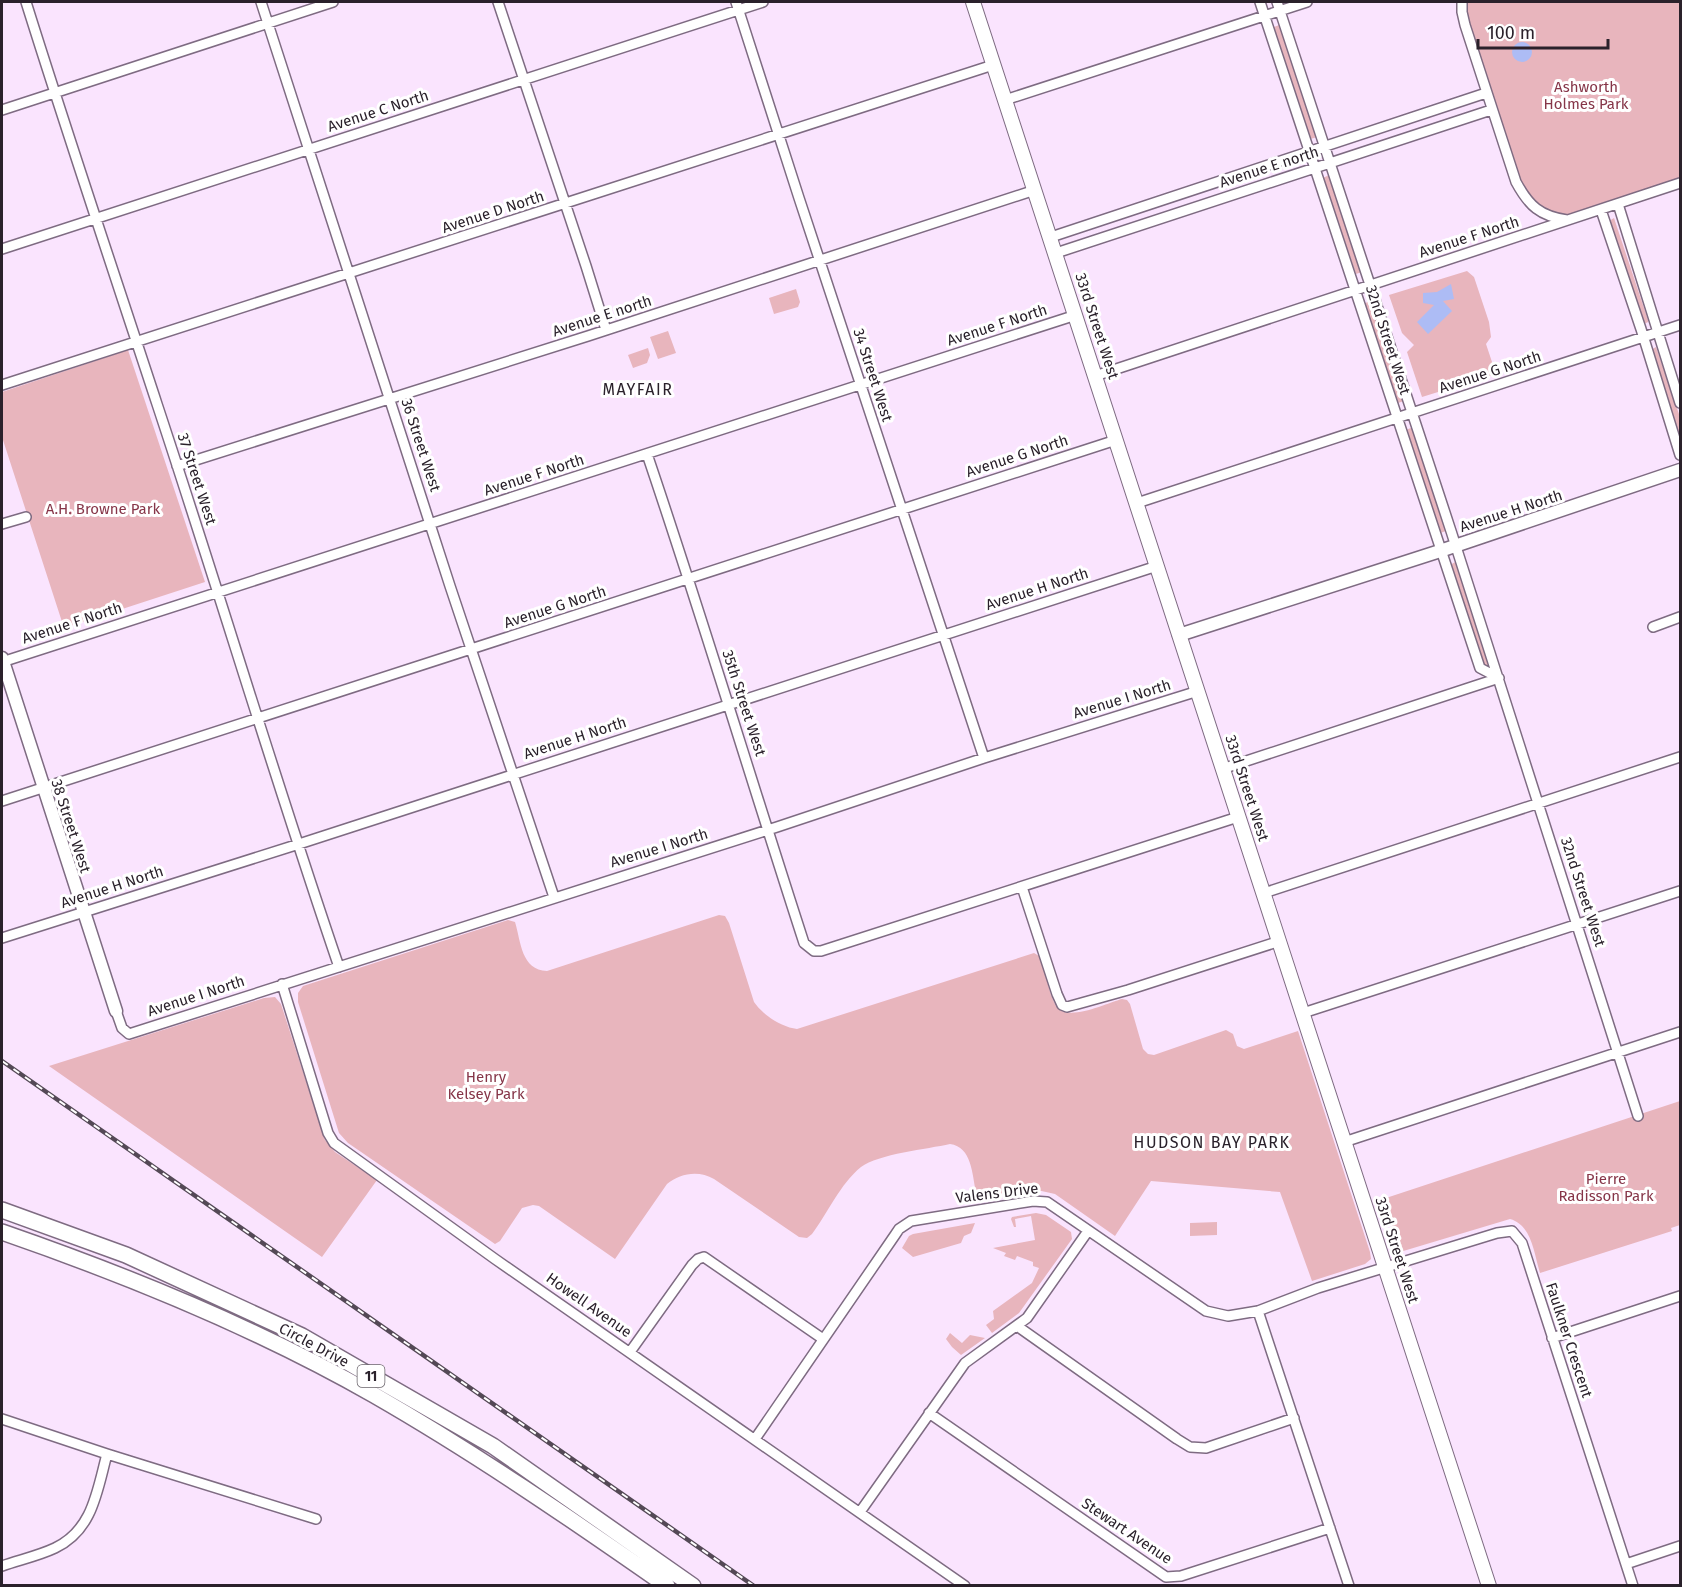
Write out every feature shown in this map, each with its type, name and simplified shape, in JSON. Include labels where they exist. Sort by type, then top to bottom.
[{"type":"highway","name":"Circle Drive","points":[[2,1210],[126,1255],[302,1336],[492,1446],[693,1586]]},
{"type":"highway","name":"Circle Drive","points":[[2,1232],[69,1255],[227,1321],[372,1394],[518,1483],[667,1586]]},
{"type":"main road","name":"33rd Street West","points":[[973,2],[1489,1586]]},
{"type":"street","name":"37 Street West","points":[[26,2],[94,218],[339,967]]},
{"type":"street","name":"36 Street West","points":[[261,2],[554,897]]},
{"type":"street","points":[[2,110],[333,2]]},
{"type":"street","points":[[498,2],[606,330]]},
{"type":"street","name":"Avenue C North","points":[[2,249],[524,79],[737,5],[763,2]]},
{"type":"street","name":"32nd Street West","points":[[1260,2],[1480,668],[1498,678]]},
{"type":"street","points":[[1005,100],[1265,16],[1278,6],[1307,2]]},
{"type":"street","points":[[1462,2],[1464,25],[1516,182],[1524,197],[1549,217],[1569,220]]},
{"type":"street","name":"34 Street West","points":[[737,5],[984,758]]},
{"type":"street","name":"32nd Street West","points":[[1278,6],[1456,545],[1638,1116]]},
{"type":"street","name":"Avenue D North","points":[[2,385],[993,65]]},
{"type":"street","name":"Avenue E north","points":[[1051,237],[1486,93]]},
{"type":"street","name":"Avenue E north","points":[[1056,253],[1491,110]]},
{"type":"street","name":"Avenue F North","points":[[1095,375],[1680,183]]},
{"type":"street","name":"Avenue E north","points":[[177,466],[606,330],[1035,190]]},
{"type":"street","points":[[1618,204],[1680,403]]},
{"type":"street","points":[[1601,210],[1644,337],[1680,455]]},
{"type":"street","name":"Avenue F North","points":[[2,660],[218,593],[1076,315]]},
{"type":"street","name":"Avenue G North","points":[[1137,503],[1680,325]]},
{"type":"street","name":"Avenue G North","points":[[2,801],[1116,440]]},
{"type":"street","name":"35th Street West","points":[[646,454],[804,944],[814,951],[821,951],[1022,887]]},
{"type":"street","name":"Avenue H North","points":[[1179,635],[1440,551],[1680,470]]},
{"type":"street","points":[[2,525],[26,517]]},
{"type":"street","name":"Avenue H North","points":[[2,938],[1157,566]]},
{"type":"street","points":[[1653,627],[1680,617]]},
{"type":"street","name":"38 Street West","points":[[2,660],[116,1011],[122,1028],[129,1034]]},
{"type":"street","points":[[1222,769],[1498,678]]},
{"type":"street","name":"Avenue I North","points":[[129,1034],[1198,691]]},
{"type":"street","points":[[1264,893],[1680,757]]},
{"type":"street","points":[[1238,817],[1022,887],[1057,994],[1062,1005],[1067,1007],[1128,990],[1280,941]]},
{"type":"street","points":[[1303,1013],[1680,891]]},
{"type":"street","name":"Howell Avenue","points":[[282,984],[328,1133],[334,1143],[449,1226],[965,1586]]},
{"type":"street","points":[[1344,1142],[1680,1032]]},
{"type":"street","name":"Valens Drive","points":[[755,1439],[898,1229],[911,1221],[1040,1201],[1047,1202],[1206,1311],[1228,1316],[1258,1311],[1318,1288],[1386,1267]]},
{"type":"street","points":[[860,1512],[965,1363],[1027,1318],[1088,1230]]},
{"type":"street","name":"Faulkner Crescent","points":[[1386,1267],[1512,1231],[1522,1243],[1633,1586]]},
{"type":"street","points":[[630,1352],[692,1265],[704,1257],[823,1339]]},
{"type":"street","points":[[1552,1338],[1680,1296]]},
{"type":"street","points":[[1258,1311],[1349,1586]]},
{"type":"street","points":[[1017,1326],[1190,1447],[1206,1448],[1294,1418]]},
{"type":"street","name":"Stewart Avenue","points":[[929,1413],[1167,1577],[1181,1576],[1330,1528]]},
{"type":"street","points":[[2,1419],[316,1519]]},
{"type":"street","points":[[2,1566],[53,1549],[70,1540],[82,1528],[90,1512],[107,1454]]},
{"type":"street","points":[[1626,1564],[1680,1546]]},
{"type":"green space","name":"Ashworth Holmes Park","points":[[1462,2],[1680,2],[1680,183],[1569,220],[1549,217],[1516,182]]},
{"type":"green space","points":[[1282,24],[1318,137],[1310,139],[1274,27]]},
{"type":"green space","points":[[1331,174],[1362,272],[1356,274],[1323,178]]},
{"type":"green space","points":[[1614,218],[1648,320],[1644,324],[1609,221]]},
{"type":"green space","points":[[1467,271],[1474,277],[1489,322],[1491,337],[1486,344],[1496,374],[1422,397],[1407,352],[1414,345],[1402,333],[1389,295]]},
{"type":"green space","points":[[796,289],[800,302],[798,307],[774,314],[769,298]]},
{"type":"green space","points":[[1371,300],[1404,401],[1398,403],[1364,304]]},
{"type":"green space","points":[[668,331],[676,353],[658,359],[650,337]]},
{"type":"green space","points":[[1656,347],[1680,417],[1680,440],[1651,350]]},
{"type":"green space","points":[[648,348],[650,355],[647,363],[633,368],[628,355]]},
{"type":"green space","name":"A.H. Browne Park","points":[[128,350],[205,582],[64,628],[2,437],[2,392]]},
{"type":"green space","points":[[1413,427],[1446,531],[1440,533],[1406,430]]},
{"type":"green space","points":[[1457,561],[1490,665],[1484,667],[1450,565]]},
{"type":"green space","name":"Henry Kelsey Park","points":[[719,915],[725,916],[729,923],[754,1002],[773,1020],[791,1028],[797,1029],[1034,953],[1041,957],[1051,995],[1061,1011],[1077,1012],[1122,999],[1127,1000],[1143,1049],[1148,1054],[1154,1055],[1226,1030],[1233,1034],[1237,1046],[1244,1049],[1298,1031],[1371,1259],[1365,1264],[1312,1281],[1280,1192],[1151,1181],[1115,1236],[1055,1194],[1037,1190],[980,1196],[976,1192],[967,1156],[963,1150],[950,1144],[891,1155],[861,1167],[847,1182],[818,1226],[807,1238],[799,1237],[708,1176],[690,1174],[678,1177],[667,1184],[615,1259],[539,1206],[533,1205],[522,1208],[500,1241],[495,1244],[348,1143],[339,1133],[298,1002],[298,993],[303,986],[508,920],[515,922],[523,954],[527,960],[532,966],[547,971]]},
{"type":"green space","points":[[275,997],[281,1004],[325,1140],[335,1152],[377,1180],[322,1257],[49,1066],[264,998]]},
{"type":"green space","name":"Pierre Radisson Park","points":[[1680,1101],[1680,1225],[1671,1228],[1672,1231],[1540,1273],[1528,1234],[1517,1222],[1510,1219],[1400,1252],[1383,1199]]},
{"type":"green space","points":[[1036,1213],[1046,1215],[1071,1232],[1072,1239],[1019,1313],[992,1333],[986,1325],[994,1319],[993,1311],[1032,1283],[1039,1268],[1033,1266],[1033,1262],[1017,1256],[1015,1260],[1004,1256],[1006,1253],[993,1248],[1035,1240],[1031,1216],[1015,1219],[1016,1227],[1011,1219]]},
{"type":"green space","points":[[1217,1222],[1217,1235],[1190,1236],[1190,1223]]},
{"type":"green space","points":[[975,1223],[971,1233],[964,1236],[961,1243],[913,1257],[902,1248],[909,1236],[913,1234]]},
{"type":"green space","points":[[950,1333],[962,1343],[970,1335],[985,1338],[961,1355],[946,1339]]},
{"type":"water","points":[[1522,42],[1529,45],[1532,52],[1529,59],[1522,62],[1515,59],[1512,52],[1515,45]]},
{"type":"water","points":[[1451,284],[1454,299],[1443,301],[1452,311],[1428,334],[1417,322],[1434,305],[1423,303],[1423,293],[1437,292]]},
{"type":"railway","points":[[2,1061],[754,1586]]},
{"type":"district","name":"MAYFAIR","points":[[638,389]]},
{"type":"district","name":"HUDSON BAY PARK","points":[[1212,1142]]}]
